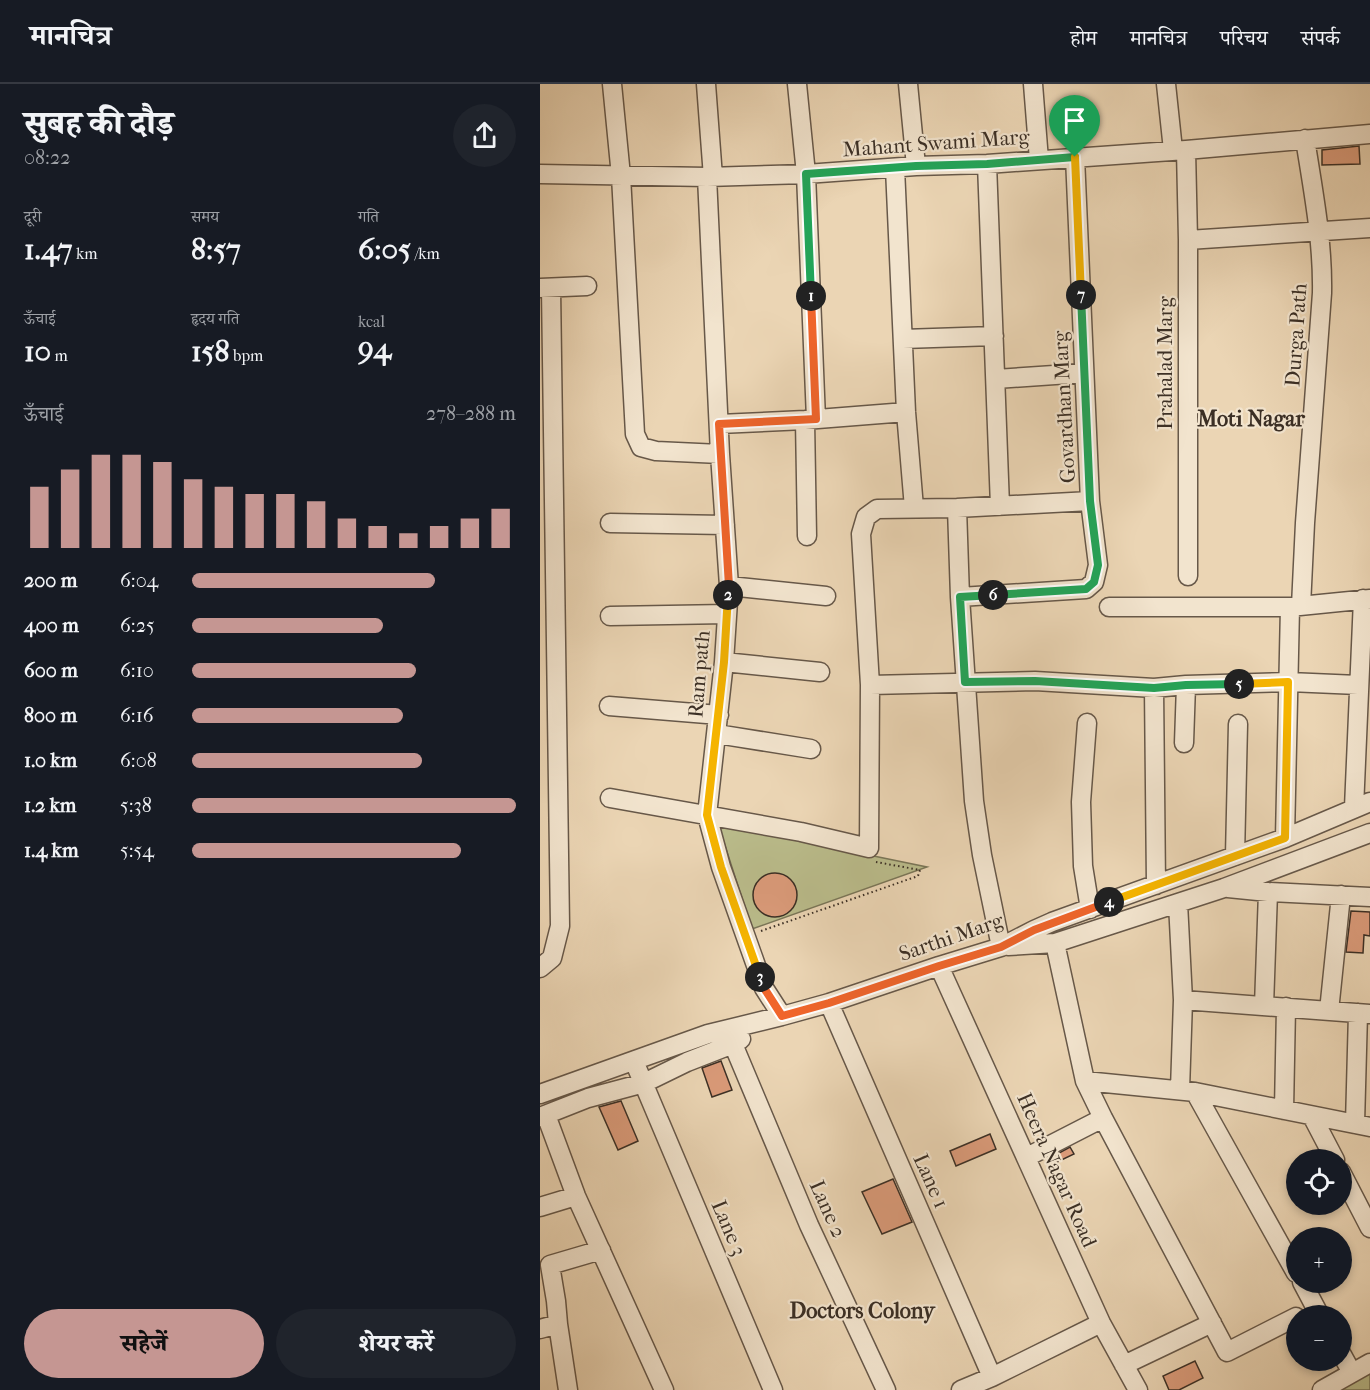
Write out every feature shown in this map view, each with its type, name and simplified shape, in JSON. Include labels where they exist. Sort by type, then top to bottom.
[{"type":"street","points":[[612,84],[621,176],[635,434],[641,447],[656,451],[720,454]]},
{"type":"street","name":"Ram path","points":[[706,84],[720,454],[729,586],[719,715],[707,815],[721,867],[764,988],[782,1016]]},
{"type":"street","points":[[797,84],[806,174],[810,420],[807,536]]},
{"type":"street","points":[[908,84],[916,166]]},
{"type":"street","points":[[1033,84],[1039,160]]},
{"type":"street","name":"Prahalad Marg","points":[[1166,84],[1179,150],[1188,240],[1188,576]]},
{"type":"street","name":"Mahant Swami Marg","points":[[540,174],[710,177],[806,174],[916,166],[987,164],[1370,134]]},
{"type":"street","name":"Durga Path","points":[[1295,861],[1288,837],[1288,682],[1305,523],[1323,263],[1305,139]]},
{"type":"street","name":"Govardhan Marg","points":[[960,597],[1086,589],[1094,582],[1098,565],[1090,501],[1075,157]]},
{"type":"street","points":[[987,164],[1000,506]]},
{"type":"street","points":[[895,168],[906,412],[914,508]]},
{"type":"street","points":[[1188,240],[1370,228]]},
{"type":"street","points":[[546,963],[560,927],[545,288],[587,286]]},
{"type":"street","points":[[903,339],[994,336]]},
{"type":"street","points":[[996,379],[1084,373]]},
{"type":"street","points":[[719,424],[810,420],[906,412]]},
{"type":"street","points":[[610,798],[801,832],[869,848],[870,686],[861,534],[866,517],[877,509],[957,508],[1090,501]]},
{"type":"street","points":[[957,508],[960,597],[974,801],[981,855],[1001,947],[1054,943],[1224,888],[1370,832]]},
{"type":"street","points":[[610,523],[725,525]]},
{"type":"street","points":[[729,586],[826,596]]},
{"type":"street","points":[[1109,607],[1294,611],[1366,599],[1362,805]]},
{"type":"street","points":[[610,616],[727,614]]},
{"type":"street","points":[[724,662],[820,672]]},
{"type":"street","points":[[870,686],[1035,681],[1154,688],[1363,679]]},
{"type":"street","points":[[1184,742],[1186,685]]},
{"type":"street","points":[[1154,688],[1156,885]]},
{"type":"street","points":[[609,706],[719,715]]},
{"type":"street","points":[[1087,723],[1081,802],[1083,866],[1090,909]]},
{"type":"street","points":[[1235,856],[1238,724]]},
{"type":"street","points":[[717,734],[811,749]]},
{"type":"street","name":"Sarthi Marg","points":[[540,1094],[708,1034],[829,1003],[1001,947],[1034,930],[1288,837],[1362,805]]},
{"type":"street","points":[[1224,888],[1370,897]]},
{"type":"street","points":[[1264,1006],[1268,892]]},
{"type":"street","points":[[1329,1011],[1341,896]]},
{"type":"street","points":[[1178,903],[1188,1091],[1286,1256]]},
{"type":"street","points":[[1054,943],[1085,1081],[1227,1352],[1286,1324]]},
{"type":"street","name":"Heera Nagar Road","points":[[939,966],[1101,1323],[1138,1390]]},
{"type":"street","points":[[1085,1081],[1188,1091],[1362,1125],[1364,1013],[1183,1000]]},
{"type":"street","name":"Lane 1","points":[[829,1003],[992,1377]]},
{"type":"street","points":[[1284,1110],[1286,1007]]},
{"type":"street","points":[[664,1390],[576,1196],[543,1116],[588,1098],[644,1083],[732,1044],[782,1016]]},
{"type":"street","name":"Lane 2","points":[[732,1044],[809,1225],[886,1390]]},
{"type":"street","name":"Lane 3","points":[[634,1061],[773,1390]]},
{"type":"street","points":[[1312,1116],[1329,1149]]},
{"type":"street","points":[[1027,1157],[1103,1118]]},
{"type":"street","points":[[1352,1193],[1370,1228]]},
{"type":"street","points":[[540,1207],[576,1196]]},
{"type":"street","points":[[568,1390],[549,1326],[556,1301],[545,1266],[600,1250]]},
{"type":"street","points":[[961,1390],[1101,1323]]},
{"type":"street","points":[[1124,1365],[1212,1323]]},
{"type":"street","points":[[1322,1390],[1370,1363]]},
{"type":"path","points":[[759,932],[918,876],[920,870],[874,861]]},
{"type":"green space","points":[[718,824],[927,867],[752,929]]},
{"type":"green space","points":[[1370,1363],[1370,1390],[1322,1390]]},
{"type":"building","points":[[1359,146],[1360,164],[1322,165],[1322,150]]},
{"type":"building","points":[[775,873],[791,879],[797,895],[791,911],[775,917],[759,911],[753,895],[759,879]]},
{"type":"building","points":[[1351,911],[1370,912],[1370,936],[1364,935],[1363,953],[1346,952]]},
{"type":"building","points":[[721,1061],[732,1090],[712,1097],[702,1068]]},
{"type":"building","points":[[621,1101],[638,1141],[618,1150],[599,1107]]},
{"type":"building","points":[[990,1134],[996,1149],[956,1166],[950,1151]]},
{"type":"building","points":[[1070,1147],[1074,1154],[1051,1165],[1048,1159]]},
{"type":"building","points":[[893,1179],[912,1222],[882,1234],[862,1192]]},
{"type":"building","points":[[1195,1361],[1203,1378],[1179,1390],[1169,1390],[1163,1376]]},
{"type":"district","name":"Moti Nagar","points":[[1251,419]]},
{"type":"district","name":"Doctors Colony","points":[[862,1311]]},
{"type":"route","points":[[1075,157],[1090,501],[1098,565],[1094,582],[1086,589],[960,597],[965,682],[1035,681],[1154,688],[1288,682],[1285,838],[1052,922],[1001,947],[782,1016],[764,988],[721,867],[707,815],[724,662],[729,586],[719,424],[816,419],[806,174],[1075,157]]}]
